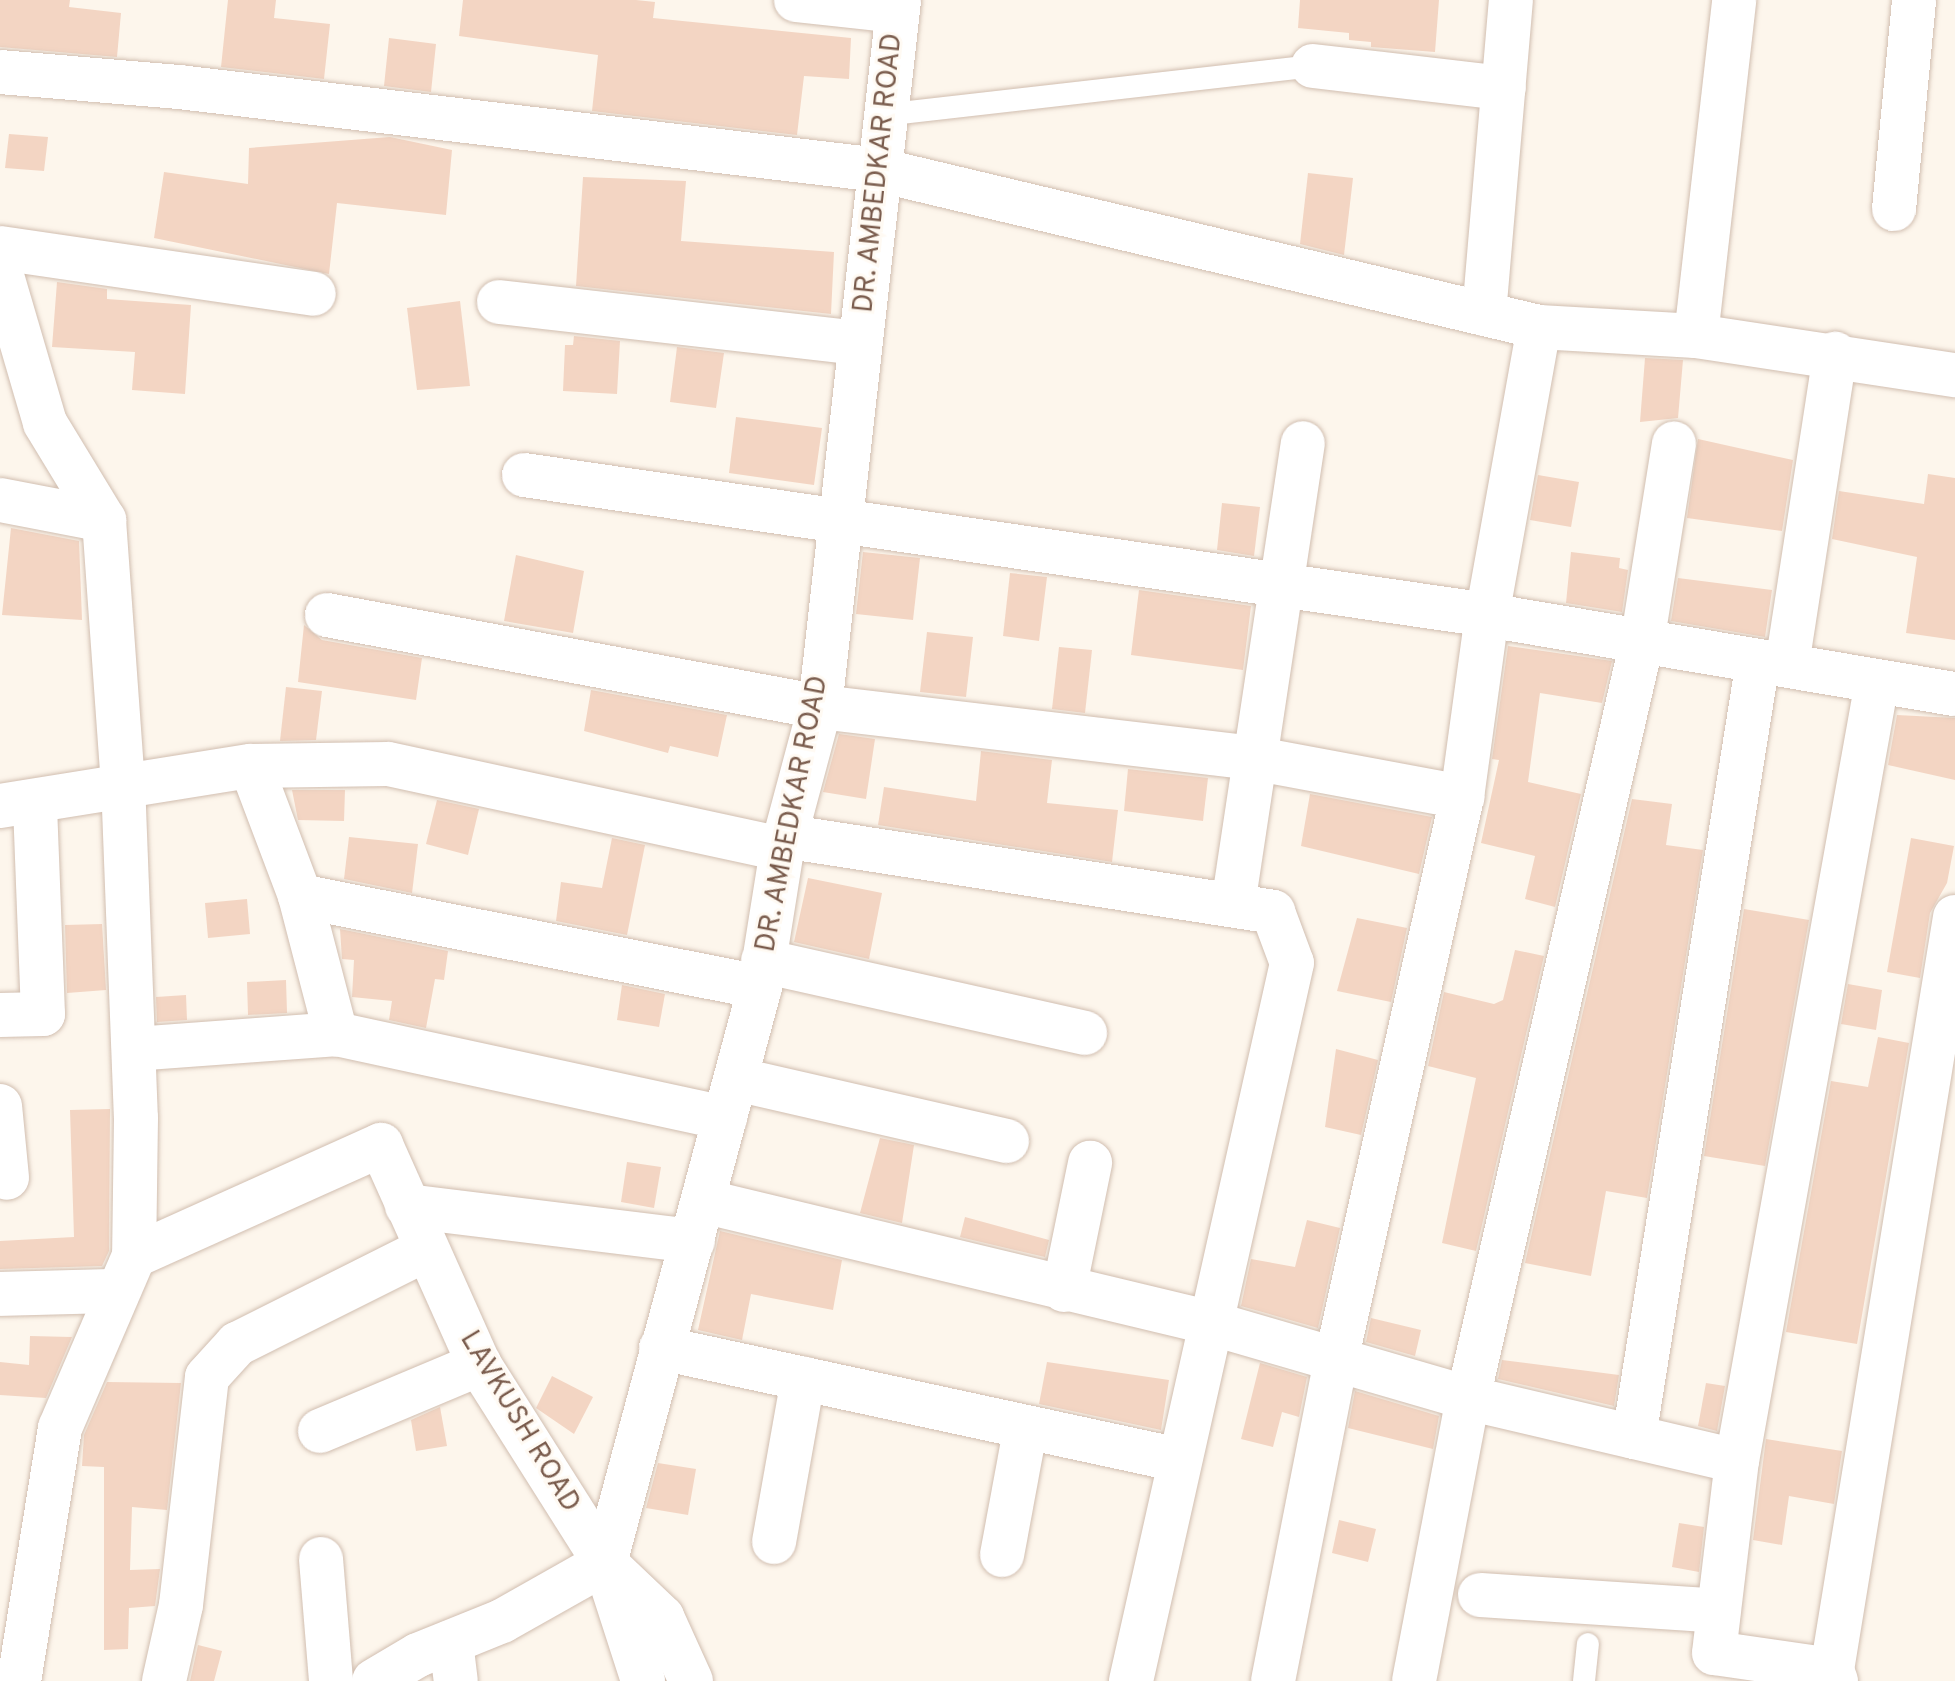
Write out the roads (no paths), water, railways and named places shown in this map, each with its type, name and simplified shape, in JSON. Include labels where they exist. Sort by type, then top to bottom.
[{"type":"street","points":[[796,0],[898,6]]},
{"type":"street","points":[[1484,314],[1511,0]]},
{"type":"street","points":[[1696,336],[1734,0]]},
{"type":"street","points":[[1894,209],[1914,0]]},
{"type":"street","name":"DR. AMBEDKAR ROAD","points":[[605,1563],[762,974],[786,843],[820,707],[837,520],[898,6]]},
{"type":"street","points":[[1313,66],[1504,88]]},
{"type":"street","points":[[0,72],[179,87],[879,170],[1539,327],[1696,336],[1835,354],[1955,375]]},
{"type":"street","points":[[0,248],[314,294]]},
{"type":"street","points":[[0,269],[45,423],[104,520],[123,782],[134,1049],[126,1274],[60,1428],[19,1681]]},
{"type":"street","points":[[499,302],[860,343]]},
{"type":"street","points":[[1273,1681],[1335,1365],[1462,797],[1487,615],[1539,327]]},
{"type":"street","points":[[1634,1437],[1772,663],[1835,354]]},
{"type":"street","points":[[1233,905],[1252,758],[1303,443]]},
{"type":"street","points":[[1414,1681],[1468,1398],[1643,637],[1674,443]]},
{"type":"street","points":[[524,475],[1643,637],[1955,694]]},
{"type":"street","points":[[0,500],[104,520]]},
{"type":"street","points":[[327,615],[820,707],[1252,758],[1462,797]]},
{"type":"street","points":[[1877,682],[1737,1461],[1714,1653],[1834,1675],[1955,917]]},
{"type":"street","points":[[0,1015],[43,1014],[18,804],[123,782],[251,766],[388,764],[786,843],[1273,912],[1292,963],[1207,1322],[1131,1681]]},
{"type":"street","points":[[251,766],[300,896],[336,1034]]},
{"type":"street","points":[[300,896],[762,974],[1085,1033]]},
{"type":"street","points":[[134,1049],[336,1034],[1007,1141]]},
{"type":"street","points":[[0,1106],[7,1178]]},
{"type":"street","name":"LAVKUSH ROAD","points":[[126,1274],[381,1145],[479,1364],[605,1563]]},
{"type":"street","points":[[1064,1290],[1090,1163]]},
{"type":"street","points":[[407,1206],[698,1221],[1064,1290],[1207,1322],[1335,1365],[1737,1461]]},
{"type":"street","points":[[164,1681],[181,1605],[207,1377],[237,1344],[427,1249]]},
{"type":"street","points":[[0,1294],[126,1274]]},
{"type":"street","points":[[661,1348],[1025,1431],[1179,1460]]},
{"type":"street","points":[[320,1431],[479,1364]]},
{"type":"street","points":[[774,1542],[803,1379]]},
{"type":"street","points":[[1002,1555],[1025,1431]]},
{"type":"street","points":[[321,1559],[331,1681]]},
{"type":"street","points":[[374,1681],[453,1661],[605,1563]]},
{"type":"street","points":[[605,1563],[643,1681]]},
{"type":"street","points":[[605,1563],[662,1617],[691,1681]]},
{"type":"street","points":[[1480,1595],[1718,1611]]},
{"type":"lane","points":[[883,115],[1313,66]]},
{"type":"lane","points":[[1584,1681],[1588,1644]]}]
